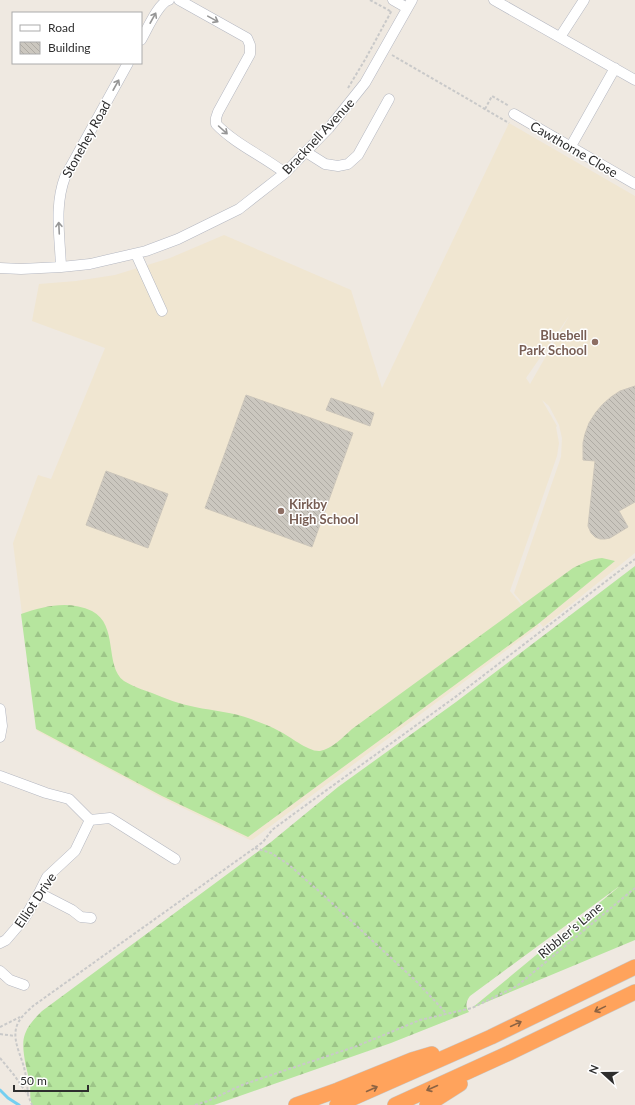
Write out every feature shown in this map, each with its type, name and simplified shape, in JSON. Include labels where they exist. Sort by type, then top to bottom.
[{"type":"highway","points":[[337,1105],[491,1036],[635,967]]},
{"type":"highway","points":[[395,1105],[509,1053],[635,992]]},
{"type":"highway","points":[[296,1105],[338,1090],[412,1060],[491,1036]]},
{"type":"highway","points":[[427,1105],[509,1053]]},
{"type":"street","points":[[142,38],[160,6],[169,0]]},
{"type":"street","points":[[179,0],[247,38],[250,45],[250,54],[218,112],[216,124],[225,133],[274,164],[285,173]]},
{"type":"street","points":[[494,0],[560,37],[583,52],[635,80]]},
{"type":"street","points":[[560,37],[584,0]]},
{"type":"street","points":[[395,1],[409,4]]},
{"type":"street","name":"Bracknell Avenue","points":[[0,268],[21,269],[61,267],[90,264],[136,254],[178,239],[238,209],[285,173],[329,128],[366,83],[409,4]]},
{"type":"street","name":"Stonehey Road","points":[[61,267],[58,212],[58,200],[61,188],[65,177],[127,64]]},
{"type":"street","points":[[571,146],[615,68]]},
{"type":"street","points":[[306,152],[325,164],[338,166],[348,164],[358,155],[389,99]]},
{"type":"street","name":"Cawthorne Close","points":[[514,114],[635,184]]},
{"type":"street","points":[[136,254],[162,310]]},
{"type":"street","points":[[0,709],[2,726],[0,737]]},
{"type":"street","points":[[0,776],[46,793],[69,799],[90,820],[110,818],[175,859]]},
{"type":"street","name":"Elliot Drive","points":[[0,943],[6,940],[24,919],[47,877],[76,850],[90,820]]},
{"type":"street","points":[[39,893],[72,910],[81,917],[91,918]]},
{"type":"street","points":[[0,971],[10,980],[24,985]]},
{"type":"path","points":[[370,0],[402,18]]},
{"type":"path","points":[[346,90],[366,58],[391,12],[395,1]]},
{"type":"path","points":[[384,50],[509,123],[516,110],[492,96],[485,109]]},
{"type":"path","points":[[28,1095],[26,1074],[16,1045],[15,1036],[16,1026],[22,1017],[33,1006],[263,842],[272,830],[458,695],[635,559]]},
{"type":"path","points":[[254,848],[271,853],[288,864],[417,982],[446,1014]]},
{"type":"path","name":"Ribbler's Lane","points":[[195,1105],[208,1101],[242,1085],[357,1046],[420,1020],[472,1008],[517,986],[635,888]]},
{"type":"path","points":[[0,1028],[22,1017]]},
{"type":"path","points":[[0,1034],[15,1036]]},
{"type":"path","points":[[0,1058],[28,1095],[32,1105]]},
{"type":"shaded area","name":"Kirkby High School","points":[[509,123],[635,196],[635,553],[543,627],[514,593],[561,457],[562,438],[559,425],[549,406],[542,400],[557,426],[559,443],[557,456],[510,591],[539,626],[252,840],[164,799],[37,731],[13,543],[38,475],[51,479],[105,348],[32,321],[39,284],[76,281],[115,275],[170,258],[224,235],[351,290],[382,388]],"holes":[[[569,316],[530,384],[526,378]]]},
{"type":"green space","points":[[602,558],[615,561],[538,624],[248,837],[162,796],[36,729],[21,614],[30,611],[56,605],[65,605],[92,611],[100,617],[106,626],[114,666],[118,674],[130,685],[178,703],[230,713],[251,719],[276,729],[310,749],[320,751],[333,745],[352,729],[573,568],[591,560]]},
{"type":"green space","points":[[635,566],[635,940],[472,1008],[621,885],[470,996],[466,1004],[469,1012],[391,1043],[214,1105],[32,1105],[30,1083],[23,1045],[26,1031],[34,1019],[42,1011],[271,842],[338,787],[456,702]]},
{"type":"building","points":[[635,386],[635,502],[619,511],[628,527],[610,538],[600,539],[591,533],[588,526],[595,461],[583,460],[583,443],[585,434],[589,423],[603,404],[620,391]]},
{"type":"building","points":[[246,395],[353,433],[312,547],[205,508]]},
{"type":"building","points":[[331,398],[374,413],[370,426],[326,410]]},
{"type":"building","points":[[106,471],[168,494],[148,548],[86,525]]},
{"type":"waterway","points":[[0,1090],[8,1098],[19,1105]]},
{"type":"place","name":"Bluebell Park School","points":[[595,342]]},
{"type":"place","name":"Kirkby High School","points":[[281,511]]}]
